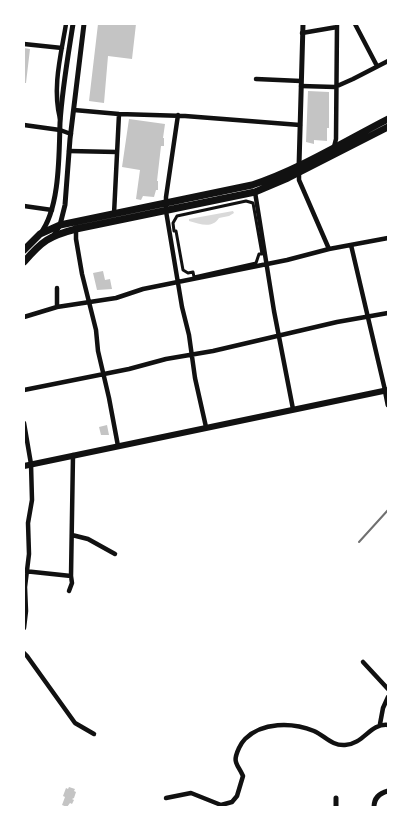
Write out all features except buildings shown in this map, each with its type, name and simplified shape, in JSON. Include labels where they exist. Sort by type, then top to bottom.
[{"type":"highway","points":[[24,250],[40,234],[60,225],[252,185],[299,169],[334,147],[388,119]]},
{"type":"highway","points":[[24,262],[44,241],[54,235],[256,192],[299,169],[388,128]]},
{"type":"main road","points":[[27,465],[387,390]]},
{"type":"street","points":[[60,122],[56,87],[66,24]]},
{"type":"street","points":[[40,234],[52,210],[60,122],[73,24]]},
{"type":"street","points":[[54,235],[60,225],[64,205],[84,24]]},
{"type":"street","points":[[302,24],[299,180],[329,249]]},
{"type":"street","points":[[355,24],[377,66]]},
{"type":"street","points":[[302,34],[337,25],[336,139],[334,147]]},
{"type":"street","points":[[24,44],[62,48]]},
{"type":"street","points":[[256,79],[335,87],[388,61]]},
{"type":"street","points":[[74,110],[300,124]]},
{"type":"street","points":[[114,214],[119,114]]},
{"type":"street","points":[[178,115],[166,211],[206,428]]},
{"type":"street","points":[[24,125],[60,130],[71,134]]},
{"type":"street","points":[[69,151],[116,152]]},
{"type":"street","points":[[256,192],[293,409]]},
{"type":"street","points":[[246,201],[253,203],[262,254],[259,254],[256,263],[194,277],[193,272],[188,273],[183,270],[173,223],[177,216],[246,201]]},
{"type":"street","points":[[24,206],[52,210]]},
{"type":"street","points":[[76,229],[76,238],[118,446]]},
{"type":"street","points":[[24,317],[57,307],[116,298],[143,289],[388,238]]},
{"type":"street","points":[[351,245],[387,390],[388,405]]},
{"type":"street","points":[[57,288],[57,307]]},
{"type":"street","points":[[24,390],[388,313]]},
{"type":"street","points":[[24,423],[32,500],[28,528],[29,554],[26,571],[24,628]]},
{"type":"street","points":[[69,591],[72,583],[73,455]]},
{"type":"street","points":[[72,535],[88,539],[115,554]]},
{"type":"street","points":[[26,571],[71,576]]},
{"type":"street","points":[[24,653],[75,723],[94,734]]},
{"type":"street","points":[[363,662],[388,689]]},
{"type":"street","points":[[380,724],[383,708],[388,697]]},
{"type":"street","points":[[166,798],[191,793],[221,804],[232,802],[237,796],[243,776],[236,765],[236,755],[242,741],[251,732],[260,728],[282,725],[300,728],[315,732],[329,742],[346,745],[356,742],[380,724],[388,724]]},
{"type":"street","points":[[374,807],[377,798],[388,791]]},
{"type":"street","points":[[336,798],[336,807]]},
{"type":"shaded area","points":[[233,211],[234,213],[229,216],[219,218],[209,225],[189,221],[189,219]]},
{"type":"railway","points":[[359,542],[388,510]]}]
